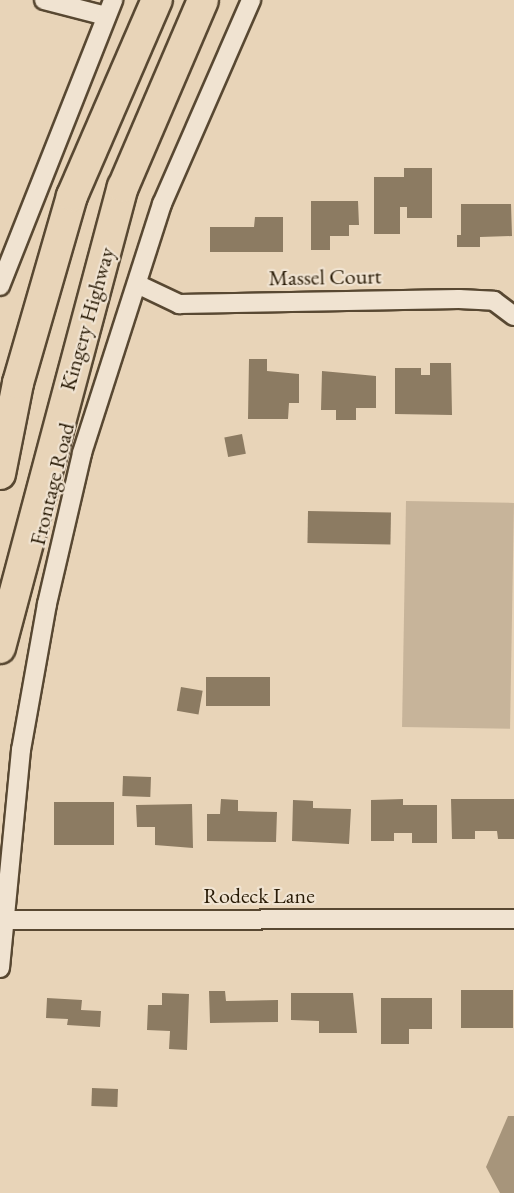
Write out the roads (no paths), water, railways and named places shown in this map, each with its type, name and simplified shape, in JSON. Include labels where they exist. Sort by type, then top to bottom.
[{"type":"highway","points":[[0,474],[18,383],[72,196],[157,0]]},
{"type":"highway","name":"Kingery Highway","points":[[0,648],[123,187],[203,0]]},
{"type":"street","points":[[0,286],[109,8],[44,0]]},
{"type":"street","name":"Frontage Road","points":[[0,968],[21,750],[47,604],[82,453],[162,204],[251,0]]},
{"type":"street","name":"Massel Court","points":[[137,284],[179,304],[459,299],[494,301],[514,316]]},
{"type":"street","name":"Rodeck Lane","points":[[5,920],[514,919]]}]
